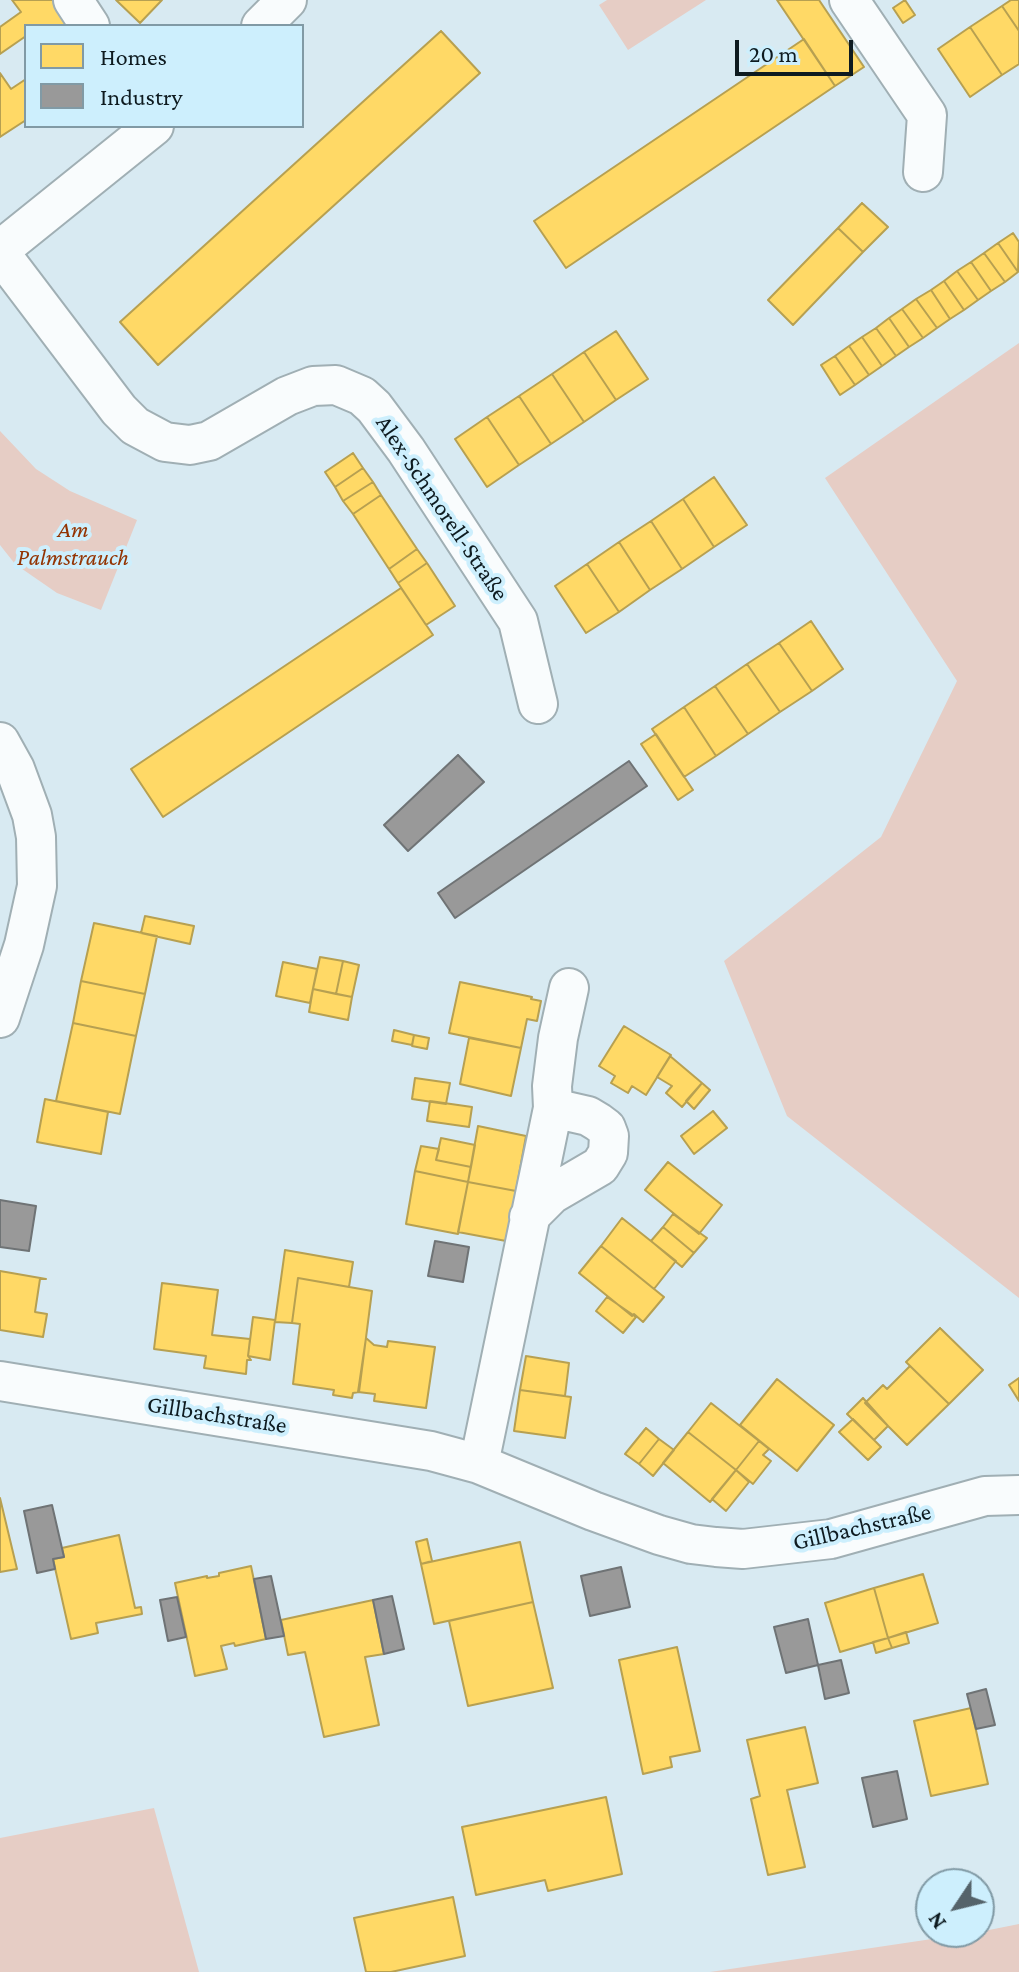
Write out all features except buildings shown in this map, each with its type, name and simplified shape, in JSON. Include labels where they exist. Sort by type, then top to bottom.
[{"type":"street","points":[[73,0],[89,24]]},
{"type":"street","points":[[263,24],[287,0]]},
{"type":"street","points":[[849,0],[927,115],[923,172]]},
{"type":"street","points":[[0,251],[152,128]]},
{"type":"street","name":"Alex-Schmorell-Straße","points":[[0,251],[119,410],[135,426],[165,442],[190,445],[209,441],[287,396],[313,386],[336,385],[362,396],[406,450],[518,621],[538,704]]},
{"type":"street","points":[[0,742],[15,769],[32,815],[36,837],[37,886],[24,945],[0,1018]]},
{"type":"street","points":[[479,1464],[553,1108],[552,1086],[558,1038],[569,988]]},
{"type":"street","points":[[529,1217],[552,1194],[600,1166],[608,1153],[606,1128],[577,1112],[553,1108]]},
{"type":"street","name":"Gillbachstraße","points":[[0,1381],[431,1451],[479,1464],[593,1511],[691,1544],[743,1549],[831,1539],[985,1496],[1019,1495]]},
{"type":"green space","points":[[607,0],[706,0],[628,50],[599,5]]},
{"type":"green space","points":[[1019,343],[1019,1298],[787,1116],[724,961],[881,837],[957,681],[825,478]]},
{"type":"green space","name":"Am Palmstrauch","points":[[0,431],[36,469],[70,491],[137,520],[101,610],[57,593],[15,564],[0,545]]},
{"type":"green space","points":[[154,1808],[199,1972],[0,1972],[0,1838]]},
{"type":"green space","points":[[1019,1924],[1019,1972],[710,1972],[915,1942],[915,1948],[995,1948],[995,1929]]}]
